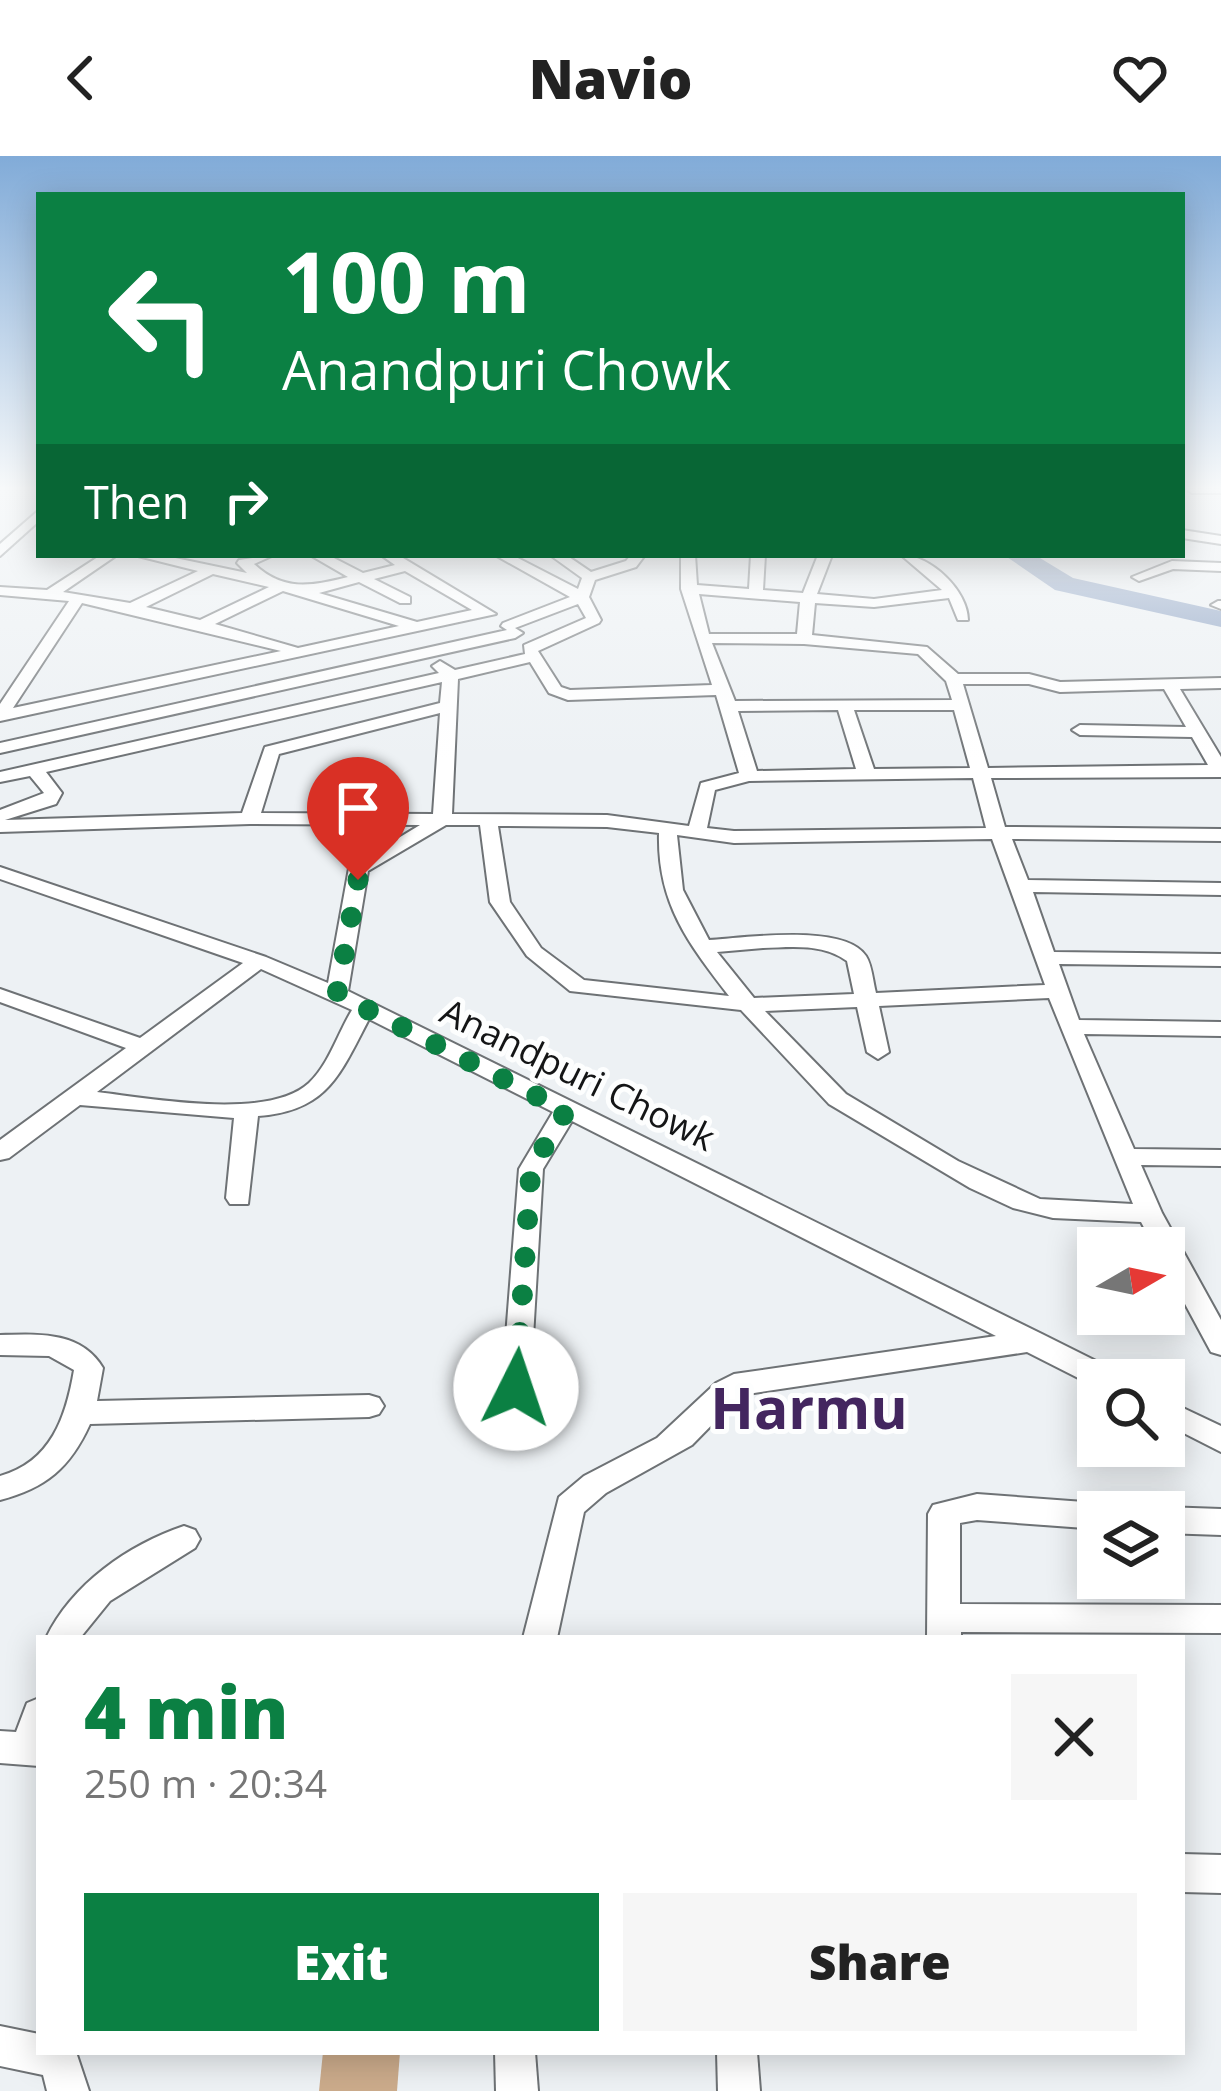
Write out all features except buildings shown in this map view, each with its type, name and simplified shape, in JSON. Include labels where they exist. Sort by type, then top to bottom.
[{"type":"street","points":[[52,593],[73,579]]},
{"type":"street","points":[[134,607],[192,579]]},
{"type":"street","points":[[257,579],[419,627]]},
{"type":"street","points":[[302,592],[355,579]]},
{"type":"street","points":[[357,579],[406,600]]},
{"type":"street","points":[[430,579],[512,630],[534,652],[555,690],[568,695],[844,706],[963,704]]},
{"type":"street","points":[[0,777],[534,652],[593,624],[582,597],[548,579]]},
{"type":"street","points":[[1,746],[512,630],[582,597],[588,579]]},
{"type":"street","points":[[688,579],[702,638],[748,776]]},
{"type":"street","points":[[755,592],[756,579]]},
{"type":"street","points":[[804,639],[808,598],[815,579]]},
{"type":"street","points":[[938,579],[955,593],[963,617]]},
{"type":"street","points":[[201,625],[282,586]]},
{"type":"street","points":[[364,611],[445,588]]},
{"type":"street","points":[[688,589],[874,604],[955,593]]},
{"type":"street","points":[[0,592],[52,593],[134,607],[298,651],[349,697]]},
{"type":"street","points":[[0,716],[79,597]]},
{"type":"street","points":[[0,716],[486,612]]},
{"type":"street","points":[[395,632],[450,674]]},
{"type":"street","points":[[702,638],[804,639],[922,650],[954,679],[997,833],[1021,886],[1070,1027],[1149,1213],[1209,1298],[1221,1345]]},
{"type":"street","points":[[209,670],[253,718]]},
{"type":"street","points":[[442,820],[450,674]]},
{"type":"street","points":[[954,679],[1028,679],[1060,687],[1221,683]]},
{"type":"street","points":[[1060,687],[1099,768]]},
{"type":"street","points":[[1171,687],[1220,771]]},
{"type":"street","points":[[102,694],[141,744]]},
{"type":"street","points":[[250,818],[271,751],[451,705]]},
{"type":"street","points":[[844,706],[866,772]]},
{"type":"street","points":[[1080,730],[1198,732]]},
{"type":"street","points":[[0,816],[50,800],[53,793],[1,746]]},
{"type":"street","points":[[697,831],[707,787],[730,777],[1099,768],[1220,771]]},
{"type":"street","points":[[0,826],[250,818],[668,826],[769,837],[1221,835]]},
{"type":"street","points":[[337,994],[359,868],[442,820]]},
{"type":"street","points":[[488,820],[500,902],[517,932],[556,974],[600,989],[752,1005],[1058,991]]},
{"type":"street","points":[[668,826],[671,882],[705,946],[824,1089],[1022,1202],[1062,1211],[1149,1213]]},
{"type":"street","name":"Anandpuri Chowk","points":[[0,873],[259,961],[337,994],[362,1011],[1077,1364]]},
{"type":"street","points":[[1021,886],[1221,890]]},
{"type":"street","points":[[705,946],[837,944],[857,958],[878,1052]]},
{"type":"street","points":[[1046,958],[1221,960]]},
{"type":"street","points":[[0,1152],[259,961]]},
{"type":"street","points":[[4,1001],[143,1047]]},
{"type":"street","points":[[76,1097],[247,1110],[295,1102],[315,1090],[362,1011]]},
{"type":"street","points":[[1070,1027],[1221,1029]]},
{"type":"street","points":[[239,1198],[247,1110]]},
{"type":"street","points":[[516,1388],[531,1169],[566,1111]]},
{"type":"street","points":[[1126,1157],[1221,1158]]},
{"type":"street","points":[[541,1635],[570,1506],[584,1489],[682,1436],[716,1396],[734,1385],[1034,1341]]},
{"type":"street","points":[[0,1345],[54,1345],[78,1352],[89,1368],[83,1413],[51,1468],[35,1480],[0,1488]]},
{"type":"street","points":[[83,1413],[369,1406]]},
{"type":"street","points":[[1185,1421],[1221,1440]]},
{"type":"street","points":[[1077,1514],[977,1507],[944,1514],[943,1628],[1221,1619]]},
{"type":"street","points":[[1185,1521],[1221,1522]]},
{"type":"street","points":[[64,1635],[71,1618],[95,1592],[184,1539]]},
{"type":"street","points":[[23,1749],[36,1721]]},
{"type":"street","points":[[1185,1873],[1221,1874]]},
{"type":"street","points":[[0,2046],[62,2067]]},
{"type":"street","points":[[515,2055],[517,2091]]},
{"type":"street","points":[[737,2055],[739,2091]]},
{"type":"waterway","name":"Harmu","points":[[1056,579],[1221,619]]},
{"type":"district","name":"Harmu","points":[[809,1407]]},
{"type":"route","points":[[358,880],[337,994],[362,1011],[566,1111],[531,1169],[516,1388]]}]
